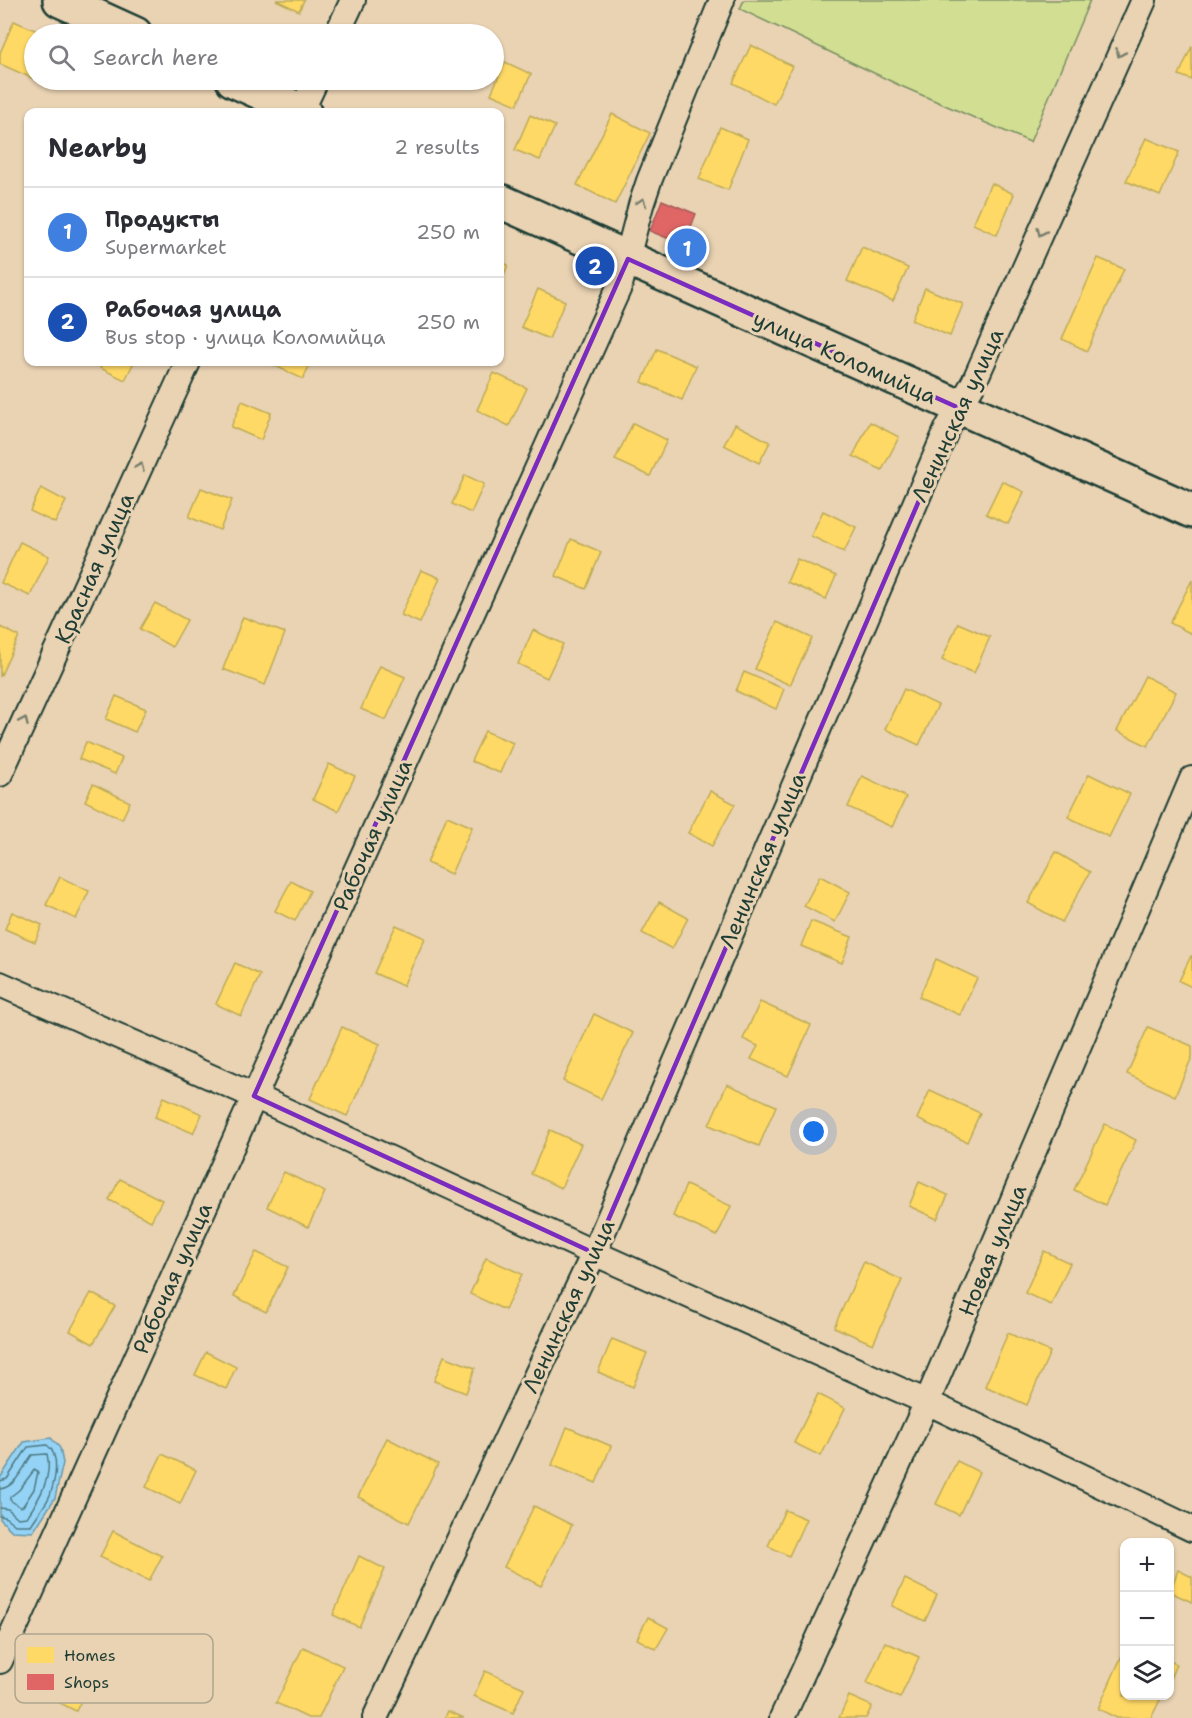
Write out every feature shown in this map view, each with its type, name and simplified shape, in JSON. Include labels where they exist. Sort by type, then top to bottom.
[{"type":"main road","points":[[60,0],[113,24]]},
{"type":"main road","points":[[255,90],[293,108]]},
{"type":"main road","name":"улица Коломийца","points":[[504,203],[1192,511]]},
{"type":"street","points":[[342,24],[353,0]]},
{"type":"street","name":"Рабочая улица","points":[[0,1661],[620,285],[649,181],[722,0]]},
{"type":"street","name":"Ленинская улица","points":[[375,1718],[594,1253],[942,440],[974,382],[1144,0]]},
{"type":"street","points":[[304,108],[312,90]]},
{"type":"street","name":"Красная улица","points":[[0,774],[186,366]]},
{"type":"street","name":"Новая улица","points":[[782,1718],[927,1402],[1192,779]]},
{"type":"street","points":[[0,984],[254,1096],[594,1253],[927,1402],[1192,1529]]},
{"type":"highlighted area","points":[[628,259],[959,408],[594,1253],[254,1096]]},
{"type":"green space","points":[[744,0],[1090,0],[1030,142],[901,86],[740,9]]},
{"type":"water","points":[[51,1438],[60,1448],[63,1463],[55,1498],[33,1532],[12,1531],[0,1519],[0,1478],[24,1442]]},
{"type":"building: Homes","points":[[276,0],[304,0],[299,11]]},
{"type":"building: Homes","points":[[14,21],[24,25],[24,75],[0,64],[0,53]]},
{"type":"building: Homes","points":[[751,45],[792,66],[774,104],[733,83]]},
{"type":"building: Homes","points":[[1192,46],[1192,80],[1179,75]]},
{"type":"building: Homes","points":[[505,62],[531,74],[517,105],[491,94],[493,90],[504,90]]},
{"type":"building: Homes","points":[[612,114],[650,133],[615,204],[577,185]]},
{"type":"building: Homes","points":[[530,115],[555,126],[540,160],[515,150]]},
{"type":"building: Homes","points":[[720,127],[748,139],[728,190],[699,179]]},
{"type":"building: Homes","points":[[1146,138],[1179,152],[1160,196],[1126,181]]},
{"type":"building: Homes","points":[[991,183],[1014,194],[997,235],[973,224]]},
{"type":"building: Homes","points":[[862,247],[908,268],[893,301],[847,281]]},
{"type":"building: Homes","points":[[1098,258],[1124,269],[1087,351],[1062,339]]},
{"type":"building: Homes","points":[[504,263],[508,265],[504,274]]},
{"type":"building: Homes","points":[[925,288],[963,304],[950,336],[912,320]]},
{"type":"building: Homes","points":[[538,289],[565,301],[549,339],[521,327]]},
{"type":"building: Homes","points":[[657,349],[696,366],[682,400],[642,382]]},
{"type":"building: Homes","points":[[101,366],[132,366],[125,380],[100,368]]},
{"type":"building: Homes","points":[[275,366],[309,366],[303,379]]},
{"type":"building: Homes","points":[[494,373],[527,388],[509,426],[477,410]]},
{"type":"building: Homes","points":[[242,401],[271,413],[261,440],[231,427]]},
{"type":"building: Homes","points":[[870,422],[899,437],[882,470],[853,456]]},
{"type":"building: Homes","points":[[633,423],[667,440],[650,476],[615,460]]},
{"type":"building: Homes","points":[[735,424],[770,442],[759,463],[724,445]]},
{"type":"building: Homes","points":[[465,475],[484,484],[471,513],[452,504]]},
{"type":"building: Homes","points":[[1002,481],[1024,492],[1008,524],[986,514]]},
{"type":"building: Homes","points":[[41,488],[66,501],[55,523],[30,511]]},
{"type":"building: Homes","points":[[201,488],[232,500],[220,530],[189,517]]},
{"type":"building: Homes","points":[[823,511],[856,527],[844,552],[811,536]]},
{"type":"building: Homes","points":[[571,539],[601,552],[586,589],[556,576]]},
{"type":"building: Homes","points":[[20,542],[49,556],[30,596],[1,583]]},
{"type":"building: Homes","points":[[797,559],[836,576],[826,599],[787,582]]},
{"type":"building: Homes","points":[[421,570],[440,578],[420,623],[401,615]]},
{"type":"building: Homes","points":[[1192,580],[1192,634],[1170,623]]},
{"type":"building: Homes","points":[[155,603],[187,620],[172,647],[140,629]]},
{"type":"building: Homes","points":[[243,617],[285,633],[265,685],[223,669]]},
{"type":"building: Homes","points":[[777,622],[812,638],[790,685],[755,669]]},
{"type":"building: Homes","points":[[958,623],[990,637],[974,673],[942,660]]},
{"type":"building: Homes","points":[[0,627],[19,636],[0,677]]},
{"type":"building: Homes","points":[[533,630],[563,644],[547,678],[518,664]]},
{"type":"building: Homes","points":[[380,666],[405,677],[386,720],[361,709]]},
{"type":"building: Homes","points":[[744,672],[784,689],[776,709],[736,691]]},
{"type":"building: Homes","points":[[1145,676],[1176,692],[1148,746],[1117,731]]},
{"type":"building: Homes","points":[[904,689],[938,705],[919,745],[885,729]]},
{"type":"building: Homes","points":[[116,696],[146,709],[135,732],[106,719]]},
{"type":"building: Homes","points":[[485,731],[513,743],[500,773],[471,761]]},
{"type":"building: Homes","points":[[86,742],[122,758],[115,774],[79,759]]},
{"type":"building: Homes","points":[[329,764],[355,776],[338,811],[313,799]]},
{"type":"building: Homes","points":[[1089,774],[1130,794],[1109,837],[1068,817]]},
{"type":"building: Homes","points":[[862,776],[906,797],[892,827],[848,807]]},
{"type":"building: Homes","points":[[93,784],[130,802],[122,819],[85,801]]},
{"type":"building: Homes","points":[[710,791],[735,804],[712,846],[688,833]]},
{"type":"building: Homes","points":[[447,816],[472,827],[451,874],[427,863]]},
{"type":"building: Homes","points":[[1056,852],[1090,872],[1062,922],[1028,903]]},
{"type":"building: Homes","points":[[820,876],[850,892],[835,922],[804,906]]},
{"type":"building: Homes","points":[[60,877],[89,891],[76,919],[46,905]]},
{"type":"building: Homes","points":[[291,881],[310,891],[295,921],[275,911]]},
{"type":"building: Homes","points":[[659,902],[688,918],[672,949],[642,933]]},
{"type":"building: Homes","points":[[12,912],[42,925],[35,942],[5,929]]},
{"type":"building: Homes","points":[[811,921],[852,937],[842,963],[801,946]]},
{"type":"building: Homes","points":[[396,925],[425,938],[403,986],[374,973]]},
{"type":"building: Homes","points":[[1192,956],[1192,987],[1179,981]]},
{"type":"building: Homes","points":[[936,959],[977,978],[960,1015],[919,997]]},
{"type":"building: Homes","points":[[235,963],[260,975],[241,1016],[216,1004]]},
{"type":"building: Homes","points":[[760,1002],[811,1025],[788,1076],[751,1059],[758,1046],[743,1039]]},
{"type":"building: Homes","points":[[594,1014],[633,1033],[601,1099],[563,1081]]},
{"type":"building: Homes","points":[[342,1027],[380,1044],[347,1116],[310,1099]]},
{"type":"building: Homes","points":[[1148,1027],[1192,1046],[1192,1057],[1175,1096],[1127,1074]]},
{"type":"building: Homes","points":[[727,1084],[776,1106],[759,1146],[709,1125]]},
{"type":"building: Homes","points":[[930,1090],[980,1113],[967,1142],[917,1119]]},
{"type":"building: Homes","points":[[164,1097],[202,1114],[193,1133],[155,1117]]},
{"type":"building: Homes","points":[[1105,1124],[1136,1140],[1105,1205],[1074,1190]]},
{"type":"building: Homes","points":[[550,1130],[581,1144],[561,1188],[531,1174]]},
{"type":"building: Homes","points":[[284,1172],[325,1192],[308,1227],[267,1207]]},
{"type":"building: Homes","points":[[120,1179],[162,1200],[151,1221],[109,1200]]},
{"type":"building: Homes","points":[[919,1182],[948,1195],[937,1219],[909,1206]]},
{"type":"building: Homes","points":[[686,1185],[731,1206],[717,1236],[673,1216]]},
{"type":"building: Homes","points":[[1044,1251],[1070,1263],[1051,1305],[1025,1293]]},
{"type":"building: Homes","points":[[256,1252],[288,1267],[266,1312],[234,1296]]},
{"type":"building: Homes","points":[[486,1258],[522,1274],[505,1310],[470,1294]]},
{"type":"building: Homes","points":[[864,1262],[902,1280],[873,1344],[834,1327]]},
{"type":"building: Homes","points":[[91,1293],[115,1306],[93,1344],[70,1331]]},
{"type":"building: Homes","points":[[1008,1333],[1050,1352],[1027,1405],[985,1386]]},
{"type":"building: Homes","points":[[612,1339],[647,1353],[633,1387],[598,1372]]},
{"type":"building: Homes","points":[[206,1352],[236,1367],[226,1389],[195,1375]]},
{"type":"building: Homes","points":[[444,1356],[475,1368],[466,1393],[434,1381]]},
{"type":"building: Homes","points":[[818,1394],[845,1408],[821,1456],[794,1443]]},
{"type":"building: Homes","points":[[567,1427],[611,1446],[596,1483],[552,1465]]},
{"type":"building: Homes","points":[[387,1438],[438,1464],[409,1523],[358,1497]]},
{"type":"building: Homes","points":[[162,1454],[196,1470],[180,1504],[146,1487]]},
{"type":"building: Homes","points":[[957,1461],[979,1472],[959,1515],[936,1504]]},
{"type":"building: Homes","points":[[534,1506],[572,1525],[541,1586],[504,1567]]},
{"type":"building: Homes","points":[[785,1510],[806,1519],[789,1556],[768,1546]]},
{"type":"building: Homes","points":[[113,1531],[162,1556],[149,1581],[100,1557]]},
{"type":"building: Homes","points":[[359,1556],[385,1569],[359,1627],[333,1615]]},
{"type":"building: Homes","points":[[1178,1570],[1192,1577],[1192,1602],[1174,1594],[1174,1581]]},
{"type":"building: Homes","points":[[905,1579],[937,1595],[925,1621],[892,1606]]},
{"type":"building: Homes","points":[[648,1617],[668,1628],[656,1649],[637,1639]]},
{"type":"building: Homes","points":[[885,1642],[919,1657],[900,1698],[867,1683]]},
{"type":"building: Homes","points":[[303,1647],[343,1666],[319,1718],[308,1718],[276,1703]]},
{"type":"building: Homes","points":[[1120,1660],[1120,1700],[1160,1700],[1151,1718],[1117,1718],[1098,1709]]},
{"type":"building: Homes","points":[[485,1671],[524,1688],[513,1713],[474,1696]]},
{"type":"building: Homes","points":[[849,1696],[872,1706],[866,1718],[839,1718]]},
{"type":"building: Homes","points":[[60,1703],[80,1703],[76,1711]]},
{"type":"building: Homes","points":[[448,1711],[464,1718],[445,1718]]},
{"type":"building: Shops","points":[[662,200],[696,214],[684,245],[650,231]]},
{"type":"place","name":"Продукты","points":[[687,248]]},
{"type":"place","name":"Рабочая улица","points":[[595,266]]}]
